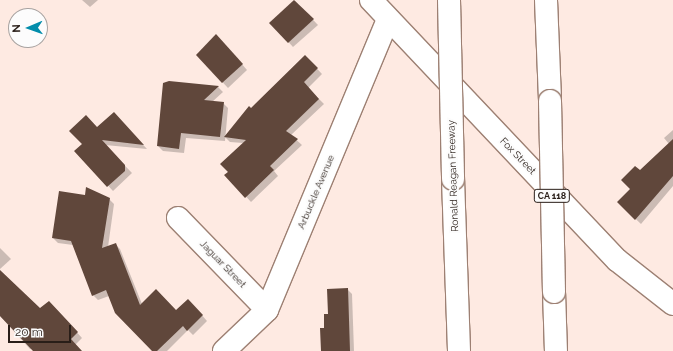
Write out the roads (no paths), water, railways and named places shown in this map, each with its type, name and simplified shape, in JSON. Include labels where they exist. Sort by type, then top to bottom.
[{"type":"main road","name":"Fox Street","points":[[370,0],[617,260],[673,304]]},
{"type":"main road","name":"Ronald Reagan Freeway","points":[[449,0],[459,351]]},
{"type":"main road","name":"CA 118","points":[[546,0],[556,351]]},
{"type":"main road","name":"Arbuckle Avenue","points":[[224,351],[267,310],[388,20]]},
{"type":"main road","name":"Jaguar Street","points":[[178,218],[267,310]]}]
